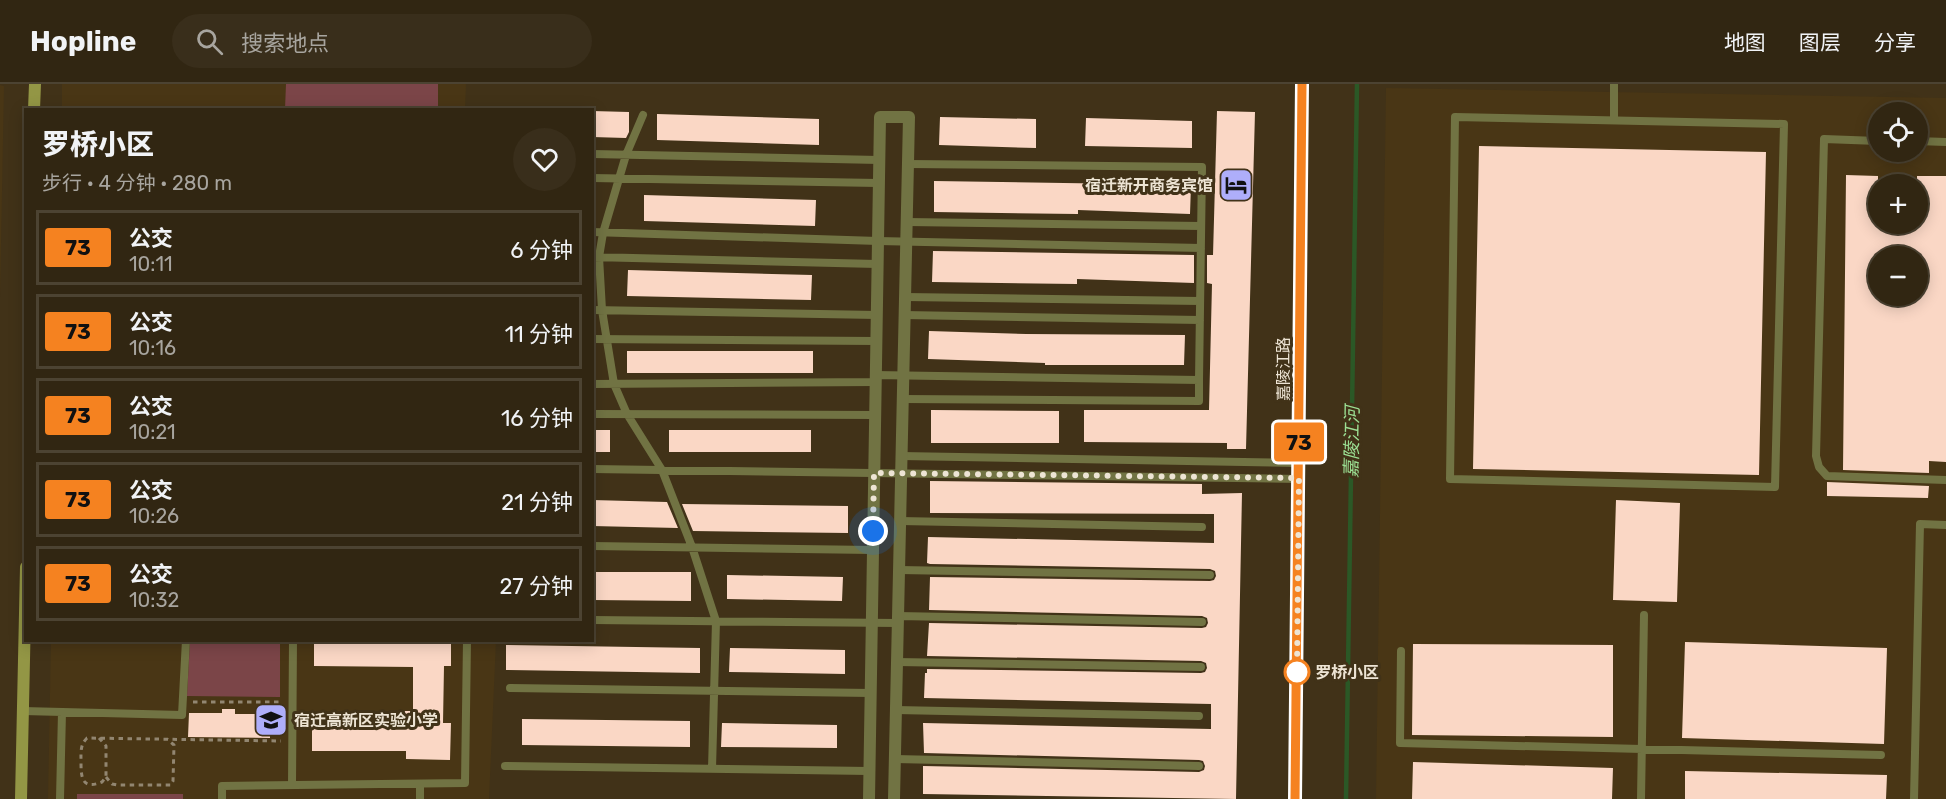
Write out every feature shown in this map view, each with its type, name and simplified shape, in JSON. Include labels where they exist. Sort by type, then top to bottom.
[{"type":"street","points":[[34,84],[34,108]]},
{"type":"street","name":"嘉陵江路","points":[[1295,799],[1302,84]]},
{"type":"street","points":[[869,799],[880,117],[909,117],[894,799]]},
{"type":"street","points":[[21,799],[24,642]]},
{"type":"lane","points":[[1614,84],[1614,120]]},
{"type":"lane","points":[[643,115],[626,155],[596,257],[597,310],[606,339],[614,384],[627,414],[662,470],[692,548],[716,621],[712,769]]},
{"type":"lane","points":[[1455,117],[1614,120],[1784,124],[1775,487],[1450,479],[1455,117]]},
{"type":"lane","points":[[1868,141],[1824,139],[1816,456],[1819,467],[1827,477],[1946,480]]},
{"type":"lane","points":[[1928,141],[1946,142]]},
{"type":"lane","points":[[594,154],[879,160]]},
{"type":"lane","points":[[903,399],[1199,401],[1202,167],[908,164]]},
{"type":"lane","points":[[594,178],[878,183]]},
{"type":"lane","points":[[906,222],[1201,226]]},
{"type":"lane","points":[[594,232],[1201,248]]},
{"type":"lane","points":[[596,257],[877,264]]},
{"type":"lane","points":[[905,297],[1200,301]]},
{"type":"lane","points":[[597,310],[876,315]]},
{"type":"lane","points":[[904,315],[1200,320]]},
{"type":"lane","points":[[594,339],[876,341]]},
{"type":"lane","points":[[594,384],[875,379],[903,376],[1199,380]]},
{"type":"lane","points":[[594,414],[875,415]]},
{"type":"lane","points":[[901,456],[1299,463]]},
{"type":"lane","points":[[594,469],[1299,478]]},
{"type":"lane","points":[[900,521],[1202,527]]},
{"type":"lane","points":[[1914,799],[1920,524],[1946,525]]},
{"type":"lane","points":[[594,546],[873,550]]},
{"type":"lane","points":[[899,570],[1210,575]]},
{"type":"lane","points":[[1641,799],[1644,615]]},
{"type":"lane","points":[[594,620],[872,623],[898,620],[1202,622]]},
{"type":"lane","points":[[23,711],[182,715],[186,642]]},
{"type":"lane","points":[[292,785],[293,642]]},
{"type":"lane","points":[[222,799],[222,786],[465,783],[466,642]]},
{"type":"lane","points":[[1401,651],[1400,743],[1881,755]]},
{"type":"lane","points":[[897,662],[1201,667]]},
{"type":"lane","points":[[510,688],[871,693]]},
{"type":"lane","points":[[896,710],[1199,716]]},
{"type":"lane","points":[[60,799],[62,712]]},
{"type":"lane","points":[[895,759],[1199,766]]},
{"type":"lane","points":[[505,766],[869,771]]},
{"type":"lane","points":[[420,784],[420,799]]},
{"type":"path","points":[[183,702],[292,702]]},
{"type":"path","points":[[99,738],[106,746],[106,777],[102,782],[96,784],[84,782],[81,777],[81,747],[87,738],[99,738],[167,740],[292,742]]},
{"type":"path","points":[[106,746],[116,739]]},
{"type":"path","points":[[106,777],[112,784],[117,785],[171,785],[174,745],[167,740]]},
{"type":"shaded area","points":[[62,84],[466,84],[465,108],[62,108]]},
{"type":"shaded area","points":[[286,84],[438,84],[438,108],[285,108]]},
{"type":"shaded area","points":[[0,85],[4,86],[0,297]]},
{"type":"shaded area","points":[[1386,88],[1946,98],[1946,799],[1376,799]]},
{"type":"shaded area","name":"宿迁高新区实验小学","points":[[51,642],[496,642],[489,799],[48,799]]},
{"type":"shaded area","points":[[190,642],[280,642],[280,697],[187,696]]},
{"type":"shaded area","points":[[77,794],[183,794],[183,799],[77,799]]},
{"type":"building","points":[[594,111],[629,112],[629,132],[626,138],[594,137]]},
{"type":"building","points":[[1217,111],[1255,112],[1246,449],[1227,449],[1227,443],[1084,442],[1084,410],[1209,410],[1212,284],[1207,283],[1207,255],[1213,255]]},
{"type":"building","points":[[657,114],[819,119],[819,145],[657,140]]},
{"type":"building","points":[[940,117],[1036,119],[1036,148],[939,145]]},
{"type":"building","points":[[1086,118],[1192,121],[1192,148],[1085,146]]},
{"type":"building","points":[[1479,146],[1766,152],[1759,475],[1473,469]]},
{"type":"building","points":[[1846,175],[1868,176],[1868,234],[1928,234],[1928,176],[1946,176],[1946,462],[1929,461],[1929,473],[1843,470]]},
{"type":"building","points":[[934,181],[1191,185],[1190,214],[1078,210],[1078,214],[934,212]]},
{"type":"building","points":[[644,195],[816,200],[815,226],[644,221]]},
{"type":"building","points":[[933,251],[1194,255],[1194,283],[1077,279],[1077,284],[932,282]]},
{"type":"building","points":[[628,270],[812,275],[811,300],[627,296]]},
{"type":"building","points":[[929,331],[1185,335],[1184,365],[1045,365],[1045,363],[928,359]]},
{"type":"building","points":[[627,351],[813,351],[813,373],[627,373]]},
{"type":"building","points":[[931,410],[1059,411],[1059,443],[931,443]]},
{"type":"building","points":[[594,430],[610,430],[610,452],[594,452]]},
{"type":"building","points":[[669,430],[811,430],[811,452],[669,452]]},
{"type":"building","points":[[930,481],[1202,484],[1202,494],[1242,493],[1236,799],[923,794],[923,766],[1199,772],[1204,770],[1205,766],[1203,761],[1199,760],[924,753],[923,723],[1211,729],[1211,704],[924,698],[927,669],[1201,673],[1207,668],[1206,663],[1201,661],[927,656],[929,623],[1202,628],[1208,623],[1207,618],[1202,616],[929,610],[930,577],[1210,581],[1216,576],[1215,571],[1210,569],[930,564],[927,563],[928,537],[1214,543],[1214,514],[930,513]]},
{"type":"building","points":[[1827,482],[1929,486],[1928,498],[1827,496]]},
{"type":"building","points":[[594,500],[667,502],[678,528],[594,526]]},
{"type":"building","points":[[1616,500],[1680,503],[1677,602],[1613,600]]},
{"type":"building","points":[[682,504],[848,506],[848,533],[693,531]]},
{"type":"building","points":[[594,572],[691,572],[691,601],[594,600]]},
{"type":"building","points":[[727,575],[843,577],[842,601],[727,599]]},
{"type":"building","points":[[314,642],[451,642],[451,666],[444,666],[443,723],[451,723],[450,760],[406,759],[406,751],[312,751],[312,723],[398,723],[398,711],[413,711],[413,667],[314,666]]},
{"type":"building","points":[[1685,642],[1887,648],[1884,744],[1682,738]]},
{"type":"building","points":[[1413,644],[1613,645],[1613,737],[1412,735]]},
{"type":"building","points":[[506,645],[700,648],[700,673],[506,670]]},
{"type":"building","points":[[730,648],[845,650],[845,674],[729,672]]},
{"type":"building","points":[[222,709],[235,709],[235,714],[270,714],[270,738],[188,737],[189,713],[222,713]]},
{"type":"building","points":[[522,719],[690,721],[690,747],[522,745]]},
{"type":"building","points":[[722,723],[837,725],[837,748],[721,747]]},
{"type":"building","points":[[1413,762],[1613,768],[1612,799],[1412,799]]},
{"type":"building","points":[[1685,771],[1887,775],[1886,799],[1685,799]]},
{"type":"waterway","name":"嘉陵江河","points":[[1346,799],[1357,84]]},
{"type":"bus line","name":"73","points":[[1295,799],[1302,84]]},
{"type":"place","name":"宿迁新开商务宾馆","points":[[1236,185]]},
{"type":"place","name":"罗桥小区","points":[[1297,672]]},
{"type":"place","name":"宿迁高新区实验小学","points":[[271,720]]},
{"type":"route","points":[[873,531],[874,473],[1299,478],[1297,672]]}]
